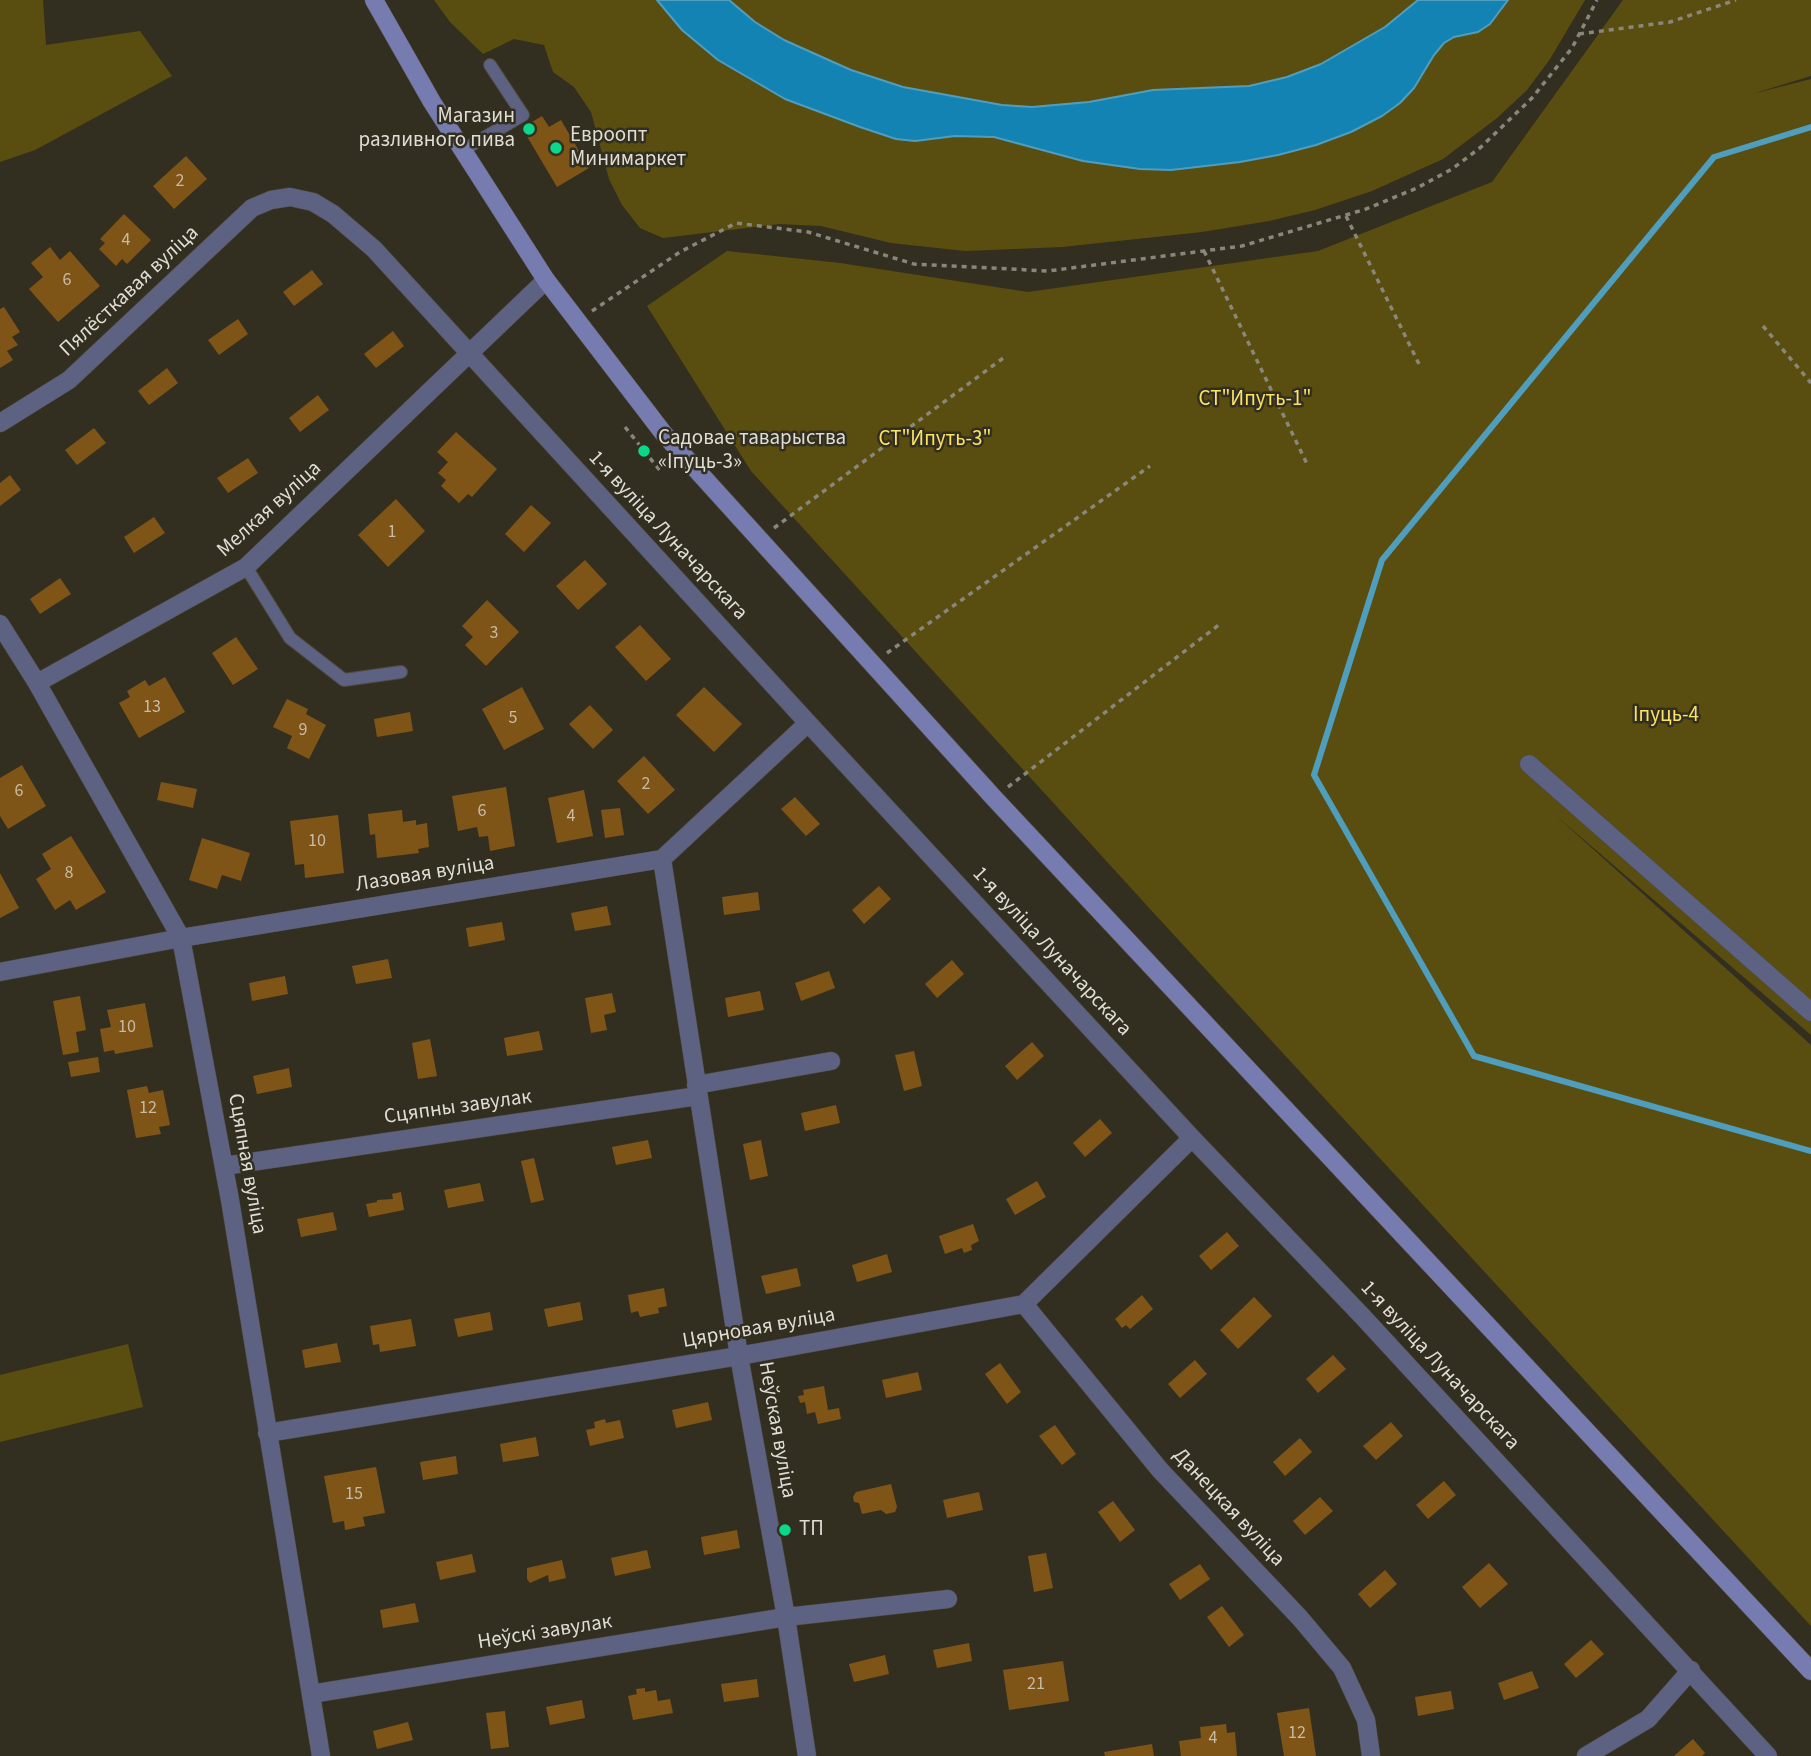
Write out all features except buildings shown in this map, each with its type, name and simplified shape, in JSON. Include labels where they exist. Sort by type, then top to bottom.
[{"type":"street","points":[[374,0],[432,102],[546,280],[657,426],[994,798],[1811,1671]]},
{"type":"street","name":"1-я вуліца Луначарскага","points":[[290,197],[313,202],[333,214],[373,249],[1192,1138],[1363,1317],[1768,1756]]},
{"type":"street","name":"Пялёсткавая вуліца","points":[[0,423],[69,380],[252,208],[271,200],[290,197]]},
{"type":"street","name":"Мелкая вуліца","points":[[37,683],[246,567],[546,280]]},
{"type":"street","name":"Сцяпная вуліца","points":[[0,624],[37,683],[181,938],[224,1166],[321,1756]]},
{"type":"street","points":[[662,859],[808,723]]},
{"type":"street","points":[[1529,764],[1811,1012]]},
{"type":"street","name":"Лазовая вуліца","points":[[0,972],[181,938],[662,859]]},
{"type":"street","name":"Неўская вуліца","points":[[662,859],[739,1356],[786,1617],[807,1756]]},
{"type":"street","points":[[697,1091],[831,1061]]},
{"type":"street","name":"Сцяпны завулак","points":[[224,1166],[697,1091]]},
{"type":"street","points":[[1024,1304],[1192,1138]]},
{"type":"street","name":"Цярновая вуліца","points":[[267,1433],[739,1356],[1024,1304]]},
{"type":"street","name":"Данецкая вуліца","points":[[1024,1304],[1160,1470],[1300,1618],[1342,1668],[1366,1720],[1371,1756]]},
{"type":"street","points":[[786,1617],[948,1599]]},
{"type":"street","name":"Неўскі завулак","points":[[311,1694],[786,1617]]},
{"type":"street","points":[[1586,1756],[1648,1719],[1691,1670]]},
{"type":"lane","points":[[463,150],[523,115],[490,65]]},
{"type":"lane","points":[[246,567],[289,638],[344,680],[401,672]]},
{"type":"path","points":[[577,322],[680,252],[736,223],[808,232],[914,264],[1048,271],[1242,246],[1346,215],[1417,188],[1452,169],[1481,147],[1532,98],[1572,47],[1597,0]]},
{"type":"path","points":[[1579,34],[1670,22],[1736,0]]},
{"type":"path","points":[[1346,215],[1421,368]]},
{"type":"path","points":[[1205,251],[1308,466]]},
{"type":"path","points":[[1763,326],[1811,383]]},
{"type":"path","points":[[758,540],[1006,356]]},
{"type":"path","points":[[625,427],[662,473]]},
{"type":"path","points":[[873,664],[1150,466]]},
{"type":"path","points":[[994,798],[1220,624]]},
{"type":"green space","points":[[0,0],[43,0],[46,45],[140,31],[172,76],[35,150],[0,162]]},
{"type":"green space","points":[[434,0],[1585,0],[1550,59],[1527,90],[1497,118],[1443,159],[1372,191],[1315,210],[1202,232],[1062,247],[965,251],[891,243],[821,226],[779,224],[663,238],[640,228],[622,205],[609,179],[591,112],[574,87],[553,72],[544,45],[514,39],[483,54],[450,22]]},
{"type":"green space","points":[[1623,0],[1811,0],[1811,76],[1752,94],[1811,79],[1811,1035],[1554,814],[1811,1045],[1811,1626],[1151,910],[751,471],[647,306],[727,251],[840,263],[1028,292],[1318,251],[1492,182]]},
{"type":"green space","points":[[128,1344],[143,1407],[0,1442],[0,1375]]},
{"type":"water","points":[[657,0],[729,0],[755,22],[784,40],[851,70],[903,87],[1002,105],[1032,107],[1089,102],[1153,90],[1249,86],[1287,77],[1321,64],[1385,27],[1418,0],[1508,0],[1490,24],[1478,32],[1454,37],[1444,43],[1414,88],[1400,103],[1351,132],[1278,155],[1171,170],[1140,169],[1083,161],[994,137],[955,136],[915,141],[896,139],[785,99],[718,60],[682,30]]},
{"type":"waterway","points":[[1811,127],[1714,157],[1382,560],[1314,775],[1474,1056],[1811,1151]]},
{"type":"place","name":"Магазин разливного пива","points":[[529,129]]},
{"type":"place","name":"Евроопт Минимаркет","points":[[556,148]]},
{"type":"place","name":"Садовае таварыства «Іпуць-3»","points":[[644,451]]},
{"type":"place","name":"ТП","points":[[785,1530]]},
{"type":"park label","name":"СТ\"Ипуть-1\"","points":[[1255,400]]},
{"type":"park label","name":"СТ\"Ипуть-3\"","points":[[935,440]]},
{"type":"park label","name":"Іпуць-4","points":[[1666,716]]}]
